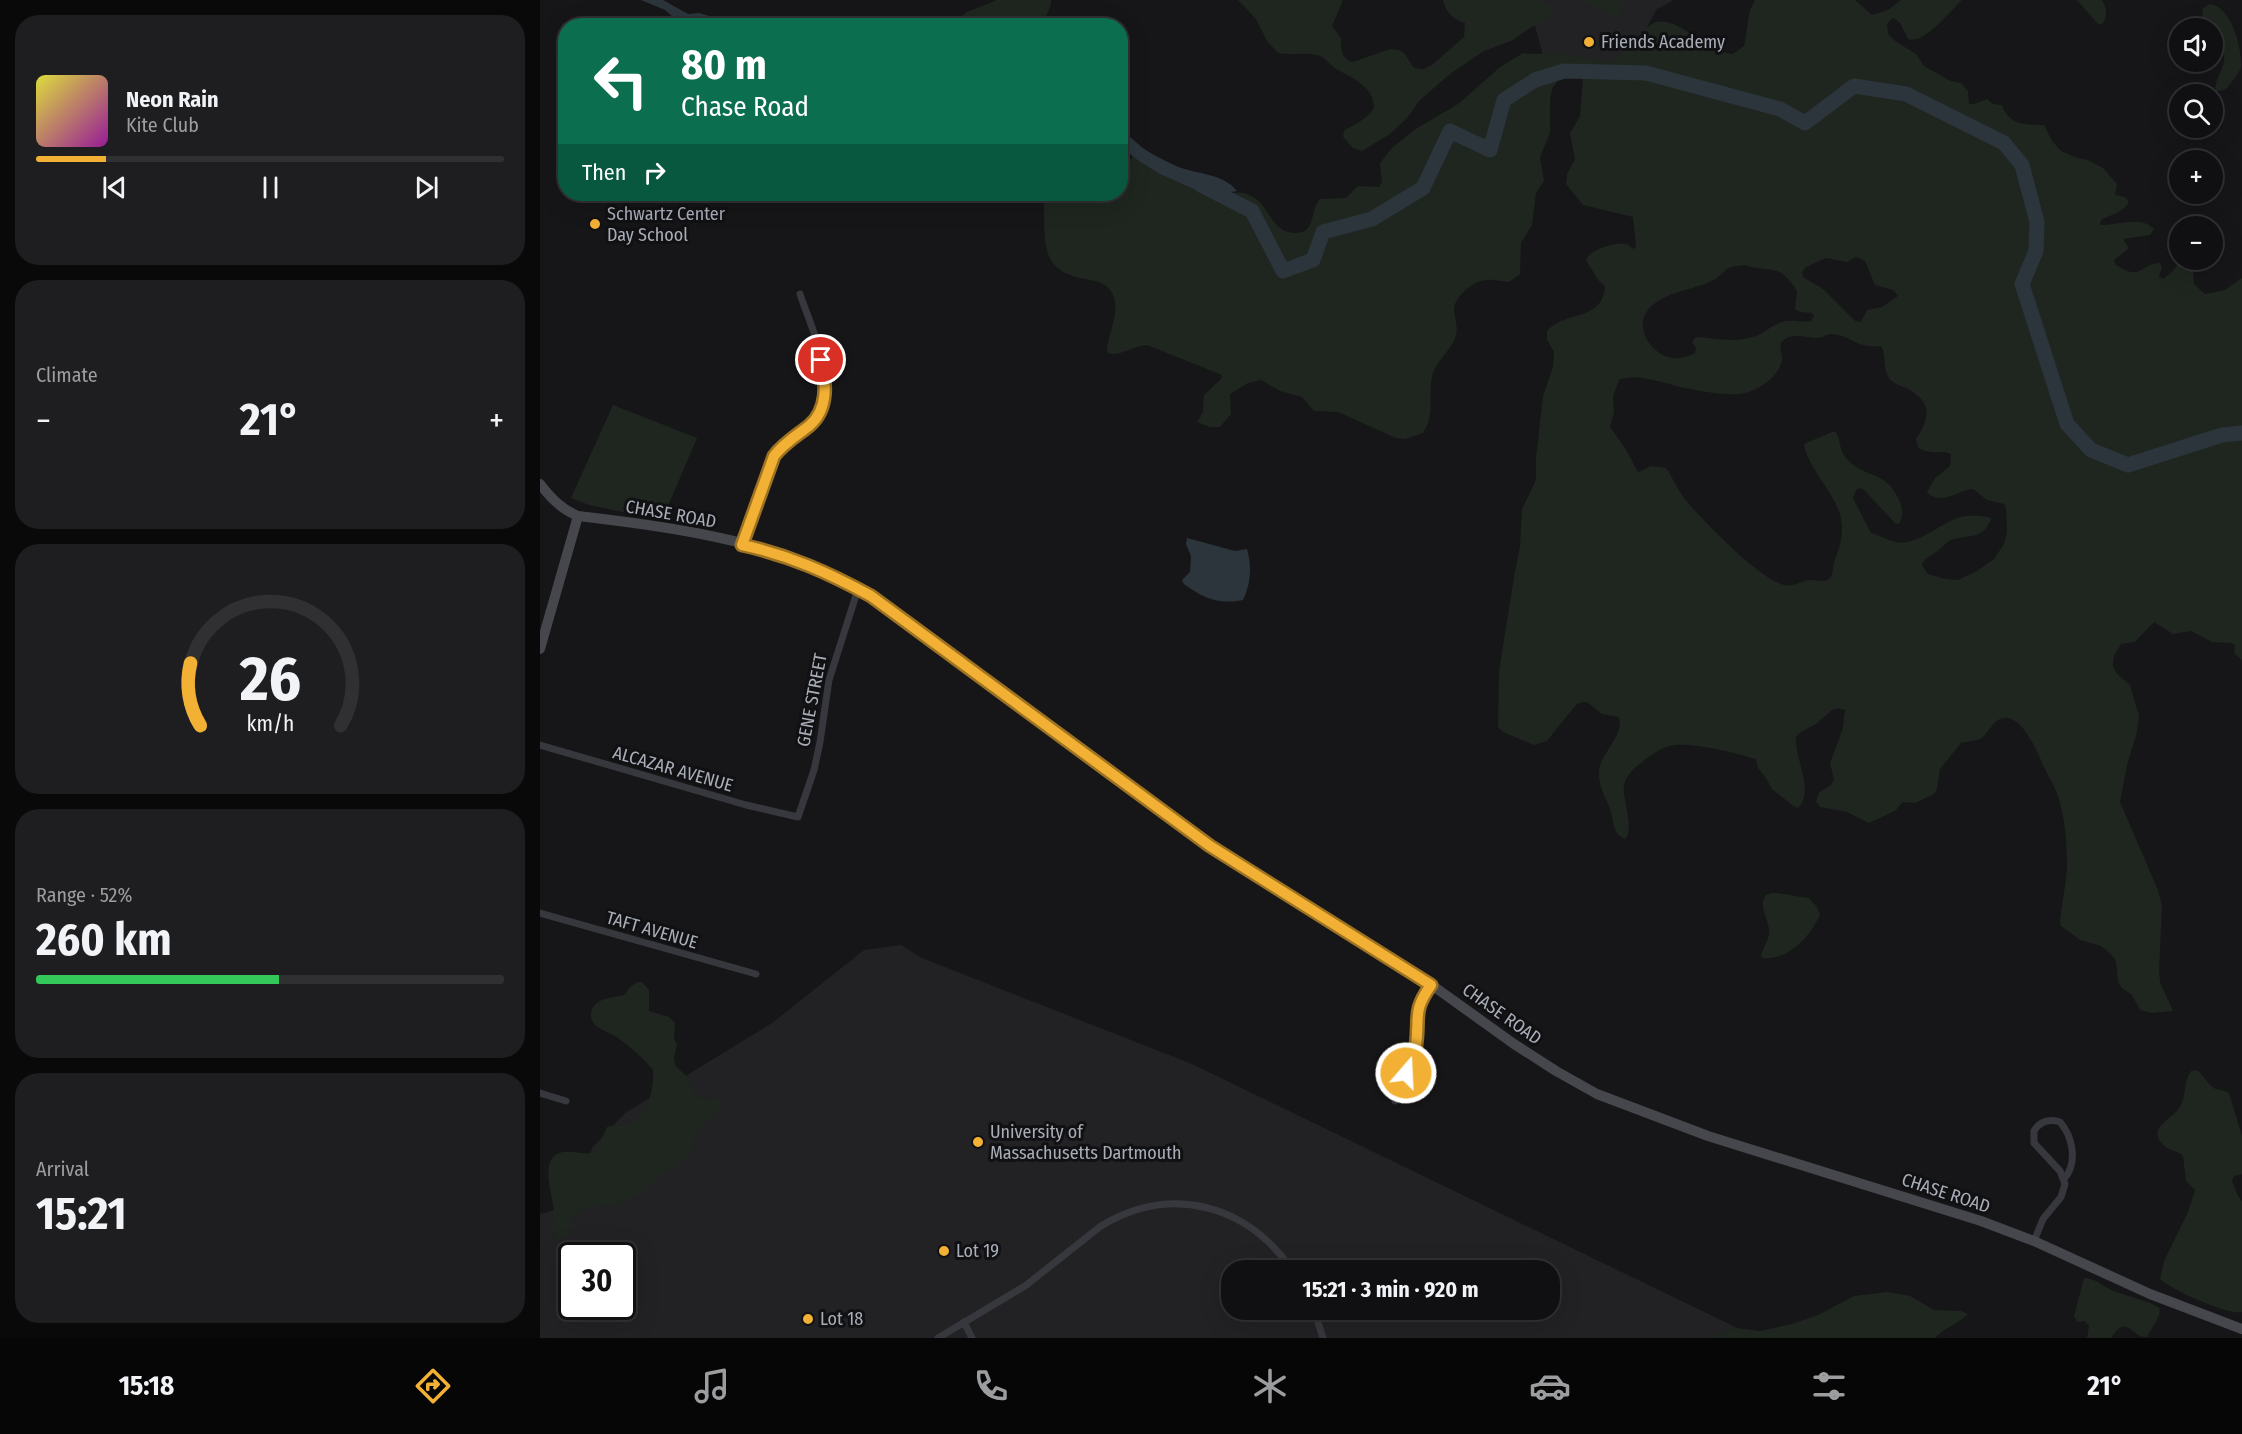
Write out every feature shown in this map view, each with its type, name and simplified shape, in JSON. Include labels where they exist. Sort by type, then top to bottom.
[{"type":"street","points":[[742,545],[774,456],[783,445],[810,424],[818,415],[823,403],[826,384],[821,360],[800,294]]},
{"type":"street","points":[[540,484],[554,501],[578,516],[540,649]]},
{"type":"street","name":"CHASE ROAD","points":[[578,516],[662,529],[742,545],[804,563],[858,589],[904,620],[1210,846],[1431,985],[1514,1044],[1597,1094],[1708,1136],[1935,1206],[2034,1241],[2150,1294],[2242,1329]]},
{"type":"street","name":"GENE STREET","points":[[798,817],[818,751],[829,680],[858,589]]},
{"type":"street","name":"ALCAZAR AVENUE","points":[[540,745],[738,803],[798,817]]},
{"type":"street","name":"TAFT AVENUE","points":[[540,913],[756,974]]},
{"type":"street","points":[[1395,1101],[1415,1050],[1419,1007],[1431,985]]},
{"type":"street","points":[[540,1093],[567,1101]]},
{"type":"street","points":[[2034,1241],[2043,1219],[2061,1197],[2065,1187],[2064,1179],[2056,1167],[2034,1145],[2034,1131],[2042,1123],[2052,1120],[2060,1122],[2070,1137],[2071,1162],[2068,1175],[2064,1179]]},
{"type":"street","points":[[938,1338],[1025,1287],[1111,1220],[1138,1209],[1186,1204],[1211,1208],[1245,1222],[1267,1241],[1283,1260]]},
{"type":"street","points":[[1317,1320],[1323,1338]]},
{"type":"street","points":[[964,1322],[972,1338]]},
{"type":"shaded area","points":[[641,0],[663,0],[688,14],[699,13],[716,18],[674,18],[665,10]]},
{"type":"shaded area","points":[[997,0],[1051,0],[1045,18],[960,18],[967,12]]},
{"type":"shaded area","points":[[1238,0],[1343,0],[1332,26],[1341,38],[1342,50],[1346,59],[1353,62],[1390,49],[1399,50],[1405,54],[1414,68],[1423,69],[1432,65],[1464,37],[1465,23],[1451,15],[1443,0],[1536,0],[1551,5],[1554,9],[1548,18],[1513,40],[1484,51],[1450,74],[1420,100],[1407,118],[1390,134],[1362,151],[1353,148],[1343,137],[1344,131],[1364,119],[1374,108],[1371,94],[1367,89],[1320,56],[1278,53],[1267,41],[1256,19]]},
{"type":"shaded area","name":"Friends Academy","points":[[1528,0],[1674,0],[1657,9],[1635,49],[1608,71],[1545,63]]},
{"type":"shaded area","points":[[1579,0],[1625,0],[1617,17]]},
{"type":"shaded area","points":[[1755,0],[1855,0],[1872,15],[1888,10],[1901,0],[1962,0],[1922,37],[1908,39],[1900,23],[1894,18],[1887,24],[1888,34],[1916,54],[1924,66],[1951,81],[1961,83],[1968,91],[1969,104],[1987,99],[1993,104],[2002,105],[2013,120],[2030,125],[2044,125],[2052,141],[2061,151],[2103,168],[2117,184],[2115,195],[2125,197],[2129,202],[2120,211],[2101,220],[2100,225],[2135,222],[2149,225],[2154,229],[2150,235],[2123,239],[2128,247],[2114,260],[2115,264],[2136,272],[2160,263],[2162,268],[2159,276],[2163,279],[2174,270],[2193,270],[2194,284],[2205,294],[2225,290],[2242,278],[2242,660],[2234,653],[2235,645],[2231,643],[2212,642],[2191,631],[2173,634],[2154,622],[2135,642],[2121,644],[2114,656],[2113,666],[2117,674],[2130,685],[2139,716],[2120,802],[2158,890],[2162,906],[2160,982],[2173,1011],[2152,1013],[2140,1010],[2132,995],[2118,982],[2116,961],[2111,954],[2101,946],[2080,940],[2060,925],[2067,866],[2062,809],[2055,788],[2032,742],[2027,733],[2014,720],[2000,719],[1981,739],[1961,743],[1940,769],[1934,794],[1915,803],[1903,802],[1895,811],[1869,823],[1847,812],[1820,807],[1816,801],[1819,792],[1831,785],[1834,780],[1830,763],[1843,728],[1845,710],[1838,708],[1832,710],[1796,737],[1805,793],[1798,808],[1772,789],[1758,768],[1756,759],[1700,746],[1669,746],[1645,760],[1629,774],[1626,780],[1624,791],[1629,829],[1625,839],[1618,834],[1615,828],[1599,777],[1600,765],[1618,731],[1619,717],[1602,714],[1587,702],[1583,702],[1577,704],[1547,741],[1534,745],[1503,732],[1498,727],[1499,671],[1520,547],[1522,509],[1536,480],[1536,458],[1543,396],[1553,367],[1554,352],[1547,340],[1547,331],[1563,320],[1591,311],[1603,297],[1605,286],[1598,280],[1586,260],[1588,256],[1603,247],[1616,244],[1627,244],[1634,249],[1636,247],[1633,217],[1583,205],[1566,184],[1567,174],[1575,159],[1570,133],[1580,116],[1583,76],[1578,68],[1568,70],[1553,87],[1550,98],[1550,133],[1540,157],[1544,181],[1536,193],[1532,225],[1521,243],[1520,274],[1509,282],[1481,281],[1463,292],[1457,301],[1454,310],[1456,335],[1432,376],[1430,415],[1423,433],[1405,439],[1396,438],[1338,412],[1314,411],[1302,397],[1280,391],[1261,380],[1248,383],[1230,394],[1231,414],[1220,427],[1210,427],[1197,422],[1203,412],[1204,395],[1221,379],[1222,375],[1147,345],[1119,353],[1107,352],[1115,315],[1115,300],[1112,293],[1101,283],[1075,277],[1059,269],[1052,262],[1046,247],[1044,201],[1128,201],[1128,161],[1133,157],[1216,193],[1238,193],[1251,196],[1262,205],[1280,228],[1287,232],[1302,232],[1310,225],[1320,199],[1346,198],[1358,186],[1379,187],[1382,182],[1380,163],[1392,148],[1414,130],[1458,104],[1500,67],[1523,53],[1561,54],[1614,62],[1650,25],[1668,22],[1711,46],[1733,54],[1744,46],[1750,10]],"holes":[[[1856,257],[1865,261],[1875,285],[1893,290],[1898,296],[1882,307],[1867,310],[1861,322],[1855,321],[1823,289],[1803,277],[1802,272],[1806,267],[1826,258],[1847,262]],[[1745,265],[1774,270],[1785,276],[1797,291],[1795,309],[1812,313],[1814,316],[1811,321],[1782,322],[1757,336],[1745,339],[1696,337],[1692,342],[1696,348],[1695,353],[1682,358],[1668,357],[1651,345],[1643,326],[1643,319],[1651,306],[1667,296],[1712,281],[1731,267]],[[1830,334],[1866,346],[1881,346],[1889,378],[1917,395],[1925,406],[1926,418],[1916,439],[1918,447],[1926,451],[1951,454],[1950,466],[1935,478],[1927,492],[1932,496],[1943,498],[1973,489],[1987,500],[2004,504],[2007,532],[2004,544],[1994,559],[1977,571],[1958,580],[1945,579],[1928,574],[1922,565],[1926,559],[1951,540],[1980,533],[1991,518],[1965,516],[1946,523],[1919,538],[1902,543],[1871,533],[1853,498],[1856,490],[1860,488],[1864,490],[1896,524],[1900,523],[1902,517],[1900,503],[1888,483],[1853,465],[1846,458],[1836,432],[1832,432],[1804,444],[1807,455],[1831,495],[1840,516],[1841,537],[1832,575],[1825,581],[1808,580],[1792,585],[1774,581],[1732,548],[1704,520],[1682,495],[1666,468],[1651,466],[1638,472],[1610,427],[1614,412],[1613,396],[1619,380],[1635,377],[1708,392],[1744,393],[1765,384],[1776,373],[1782,360],[1781,344],[1788,337],[1819,338]]]},
{"type":"shaded area","points":[[2077,0],[2102,0],[2106,12],[2102,24],[2098,24]]},
{"type":"shaded area","points":[[2210,4],[2224,12],[2230,20],[2240,50],[2241,67],[2227,88],[2223,90],[2223,84],[2216,84],[2220,72],[2223,72],[2224,63],[2223,18],[2202,18],[2203,8]]},
{"type":"shaded area","points":[[1128,135],[1155,156],[1182,168],[1224,180],[1237,191],[1219,194],[1194,189],[1160,174],[1133,157],[1128,151]]},
{"type":"shaded area","points":[[613,405],[697,438],[662,520],[589,505],[571,498]]},
{"type":"shaded area","points":[[1187,538],[1235,551],[1247,549],[1250,575],[1243,600],[1219,601],[1198,593],[1184,584],[1182,580],[1190,572],[1191,556],[1186,544]]},
{"type":"shaded area","points":[[1772,893],[1809,898],[1817,907],[1820,915],[1804,939],[1789,952],[1772,958],[1762,958],[1769,934],[1763,901],[1766,895]]},
{"type":"shaded area","name":"University of Massachusetts Dartmouth","points":[[901,945],[922,958],[1192,1064],[1758,1338],[540,1338],[540,1214],[561,1208],[593,1147],[625,1113],[772,1023],[864,950]]},
{"type":"shaded area","points":[[642,982],[649,990],[649,1011],[669,1017],[675,1023],[674,1038],[677,1045],[675,1065],[686,1076],[697,1097],[706,1101],[719,1098],[721,1107],[702,1126],[686,1158],[674,1168],[658,1177],[641,1194],[618,1205],[585,1208],[574,1216],[568,1236],[556,1239],[548,1172],[552,1159],[561,1152],[595,1152],[607,1127],[625,1125],[637,1119],[649,1099],[653,1084],[653,1070],[626,1044],[595,1025],[591,1017],[592,1009],[598,1002],[624,995],[631,986]]},
{"type":"shaded area","points":[[2197,1070],[2213,1088],[2229,1093],[2242,1136],[2242,1174],[2234,1176],[2232,1181],[2242,1201],[2242,1312],[2225,1310],[2200,1301],[2160,1279],[2164,1261],[2188,1212],[2195,1190],[2186,1181],[2183,1156],[2160,1141],[2158,1130],[2180,1107],[2189,1075],[2191,1071]]},
{"type":"shaded area","points":[[2084,1278],[2092,1279],[2114,1291],[2160,1308],[2159,1316],[2147,1337],[2122,1327],[2111,1338],[2087,1338],[2089,1326],[2085,1321],[2077,1322],[2074,1316]]},
{"type":"shaded area","points":[[1888,1292],[1910,1296],[1934,1310],[1961,1311],[1968,1314],[1935,1338],[1711,1338],[1736,1328],[1760,1331],[1792,1324],[1818,1315],[1854,1296]]},
{"type":"waterway","points":[[1201,185],[1252,211],[1283,271],[1313,260],[1323,232],[1372,219],[1423,188],[1450,131],[1490,150],[1504,100],[1535,80],[1564,71],[1646,73],[1780,109],[1805,123],[1854,86],[1906,94],[2004,143],[2022,165],[2037,222],[2036,251],[2022,284],[2067,424],[2091,450],[2128,465],[2222,435],[2242,433]]},
{"type":"place","name":"Friends Academy","points":[[1589,42]]},
{"type":"place","name":"Schwartz Center Day School","points":[[595,224]]},
{"type":"place","name":"University of Massachusetts Dartmouth","points":[[978,1142]]},
{"type":"place","name":"Lot 19","points":[[944,1251]]},
{"type":"place","name":"Lot 18","points":[[808,1319]]},
{"type":"route","points":[[821,360],[826,384],[823,403],[818,415],[783,445],[774,456],[742,545],[819,568],[871,596],[1210,846],[1431,985],[1420,1002],[1416,1046],[1406,1073]]}]
